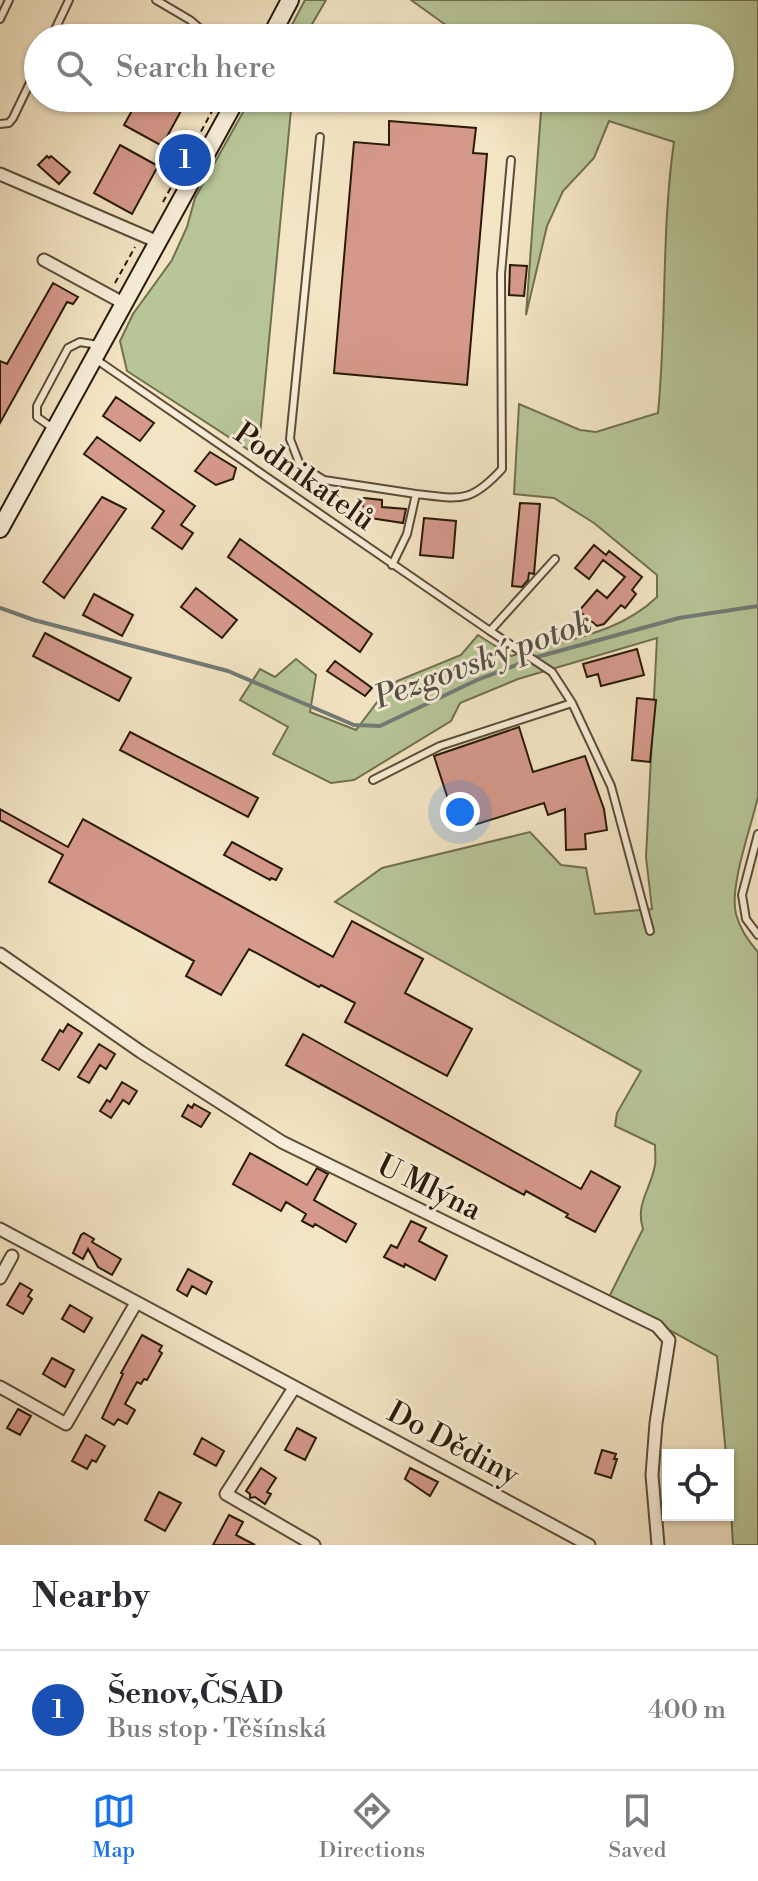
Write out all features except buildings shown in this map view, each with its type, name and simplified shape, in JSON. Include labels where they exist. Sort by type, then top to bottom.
[{"type":"main road","points":[[277,24],[290,0]]},
{"type":"main road","points":[[0,529],[229,112]]},
{"type":"street","points":[[0,174],[158,242]]},
{"type":"street","points":[[44,260],[125,304]]},
{"type":"street","name":"U Mlýna","points":[[0,954],[141,1052],[282,1142],[657,1326],[669,1340],[656,1423],[652,1475],[658,1545]]},
{"type":"street","name":"Do Dědiny","points":[[0,1229],[589,1545]]},
{"type":"street","points":[[0,1278],[12,1256]]},
{"type":"street","points":[[0,1387],[66,1424],[136,1303]]},
{"type":"street","points":[[294,1388],[226,1494],[314,1545]]},
{"type":"lane","points":[[0,19],[9,0]]},
{"type":"lane","points":[[58,24],[69,0]]},
{"type":"lane","points":[[156,0],[195,24]]},
{"type":"lane","points":[[0,124],[9,123],[24,95]]},
{"type":"lane","points":[[320,137],[290,439],[300,465],[324,480],[416,494],[460,499],[485,489],[502,469],[501,274],[511,160]]},
{"type":"lane","points":[[55,429],[37,417],[37,406],[68,348],[80,342],[98,352]]},
{"type":"lane","name":"Podnikatelů","points":[[98,352],[392,565],[552,672],[572,703],[611,786],[650,931]]},
{"type":"lane","points":[[392,565],[407,534],[416,494]]},
{"type":"lane","points":[[490,631],[555,559]]},
{"type":"lane","points":[[373,780],[440,746],[572,703]]},
{"type":"lane","points":[[758,834],[742,895],[746,919],[758,935]]},
{"type":"path","points":[[158,212],[212,112]]},
{"type":"path","points":[[109,295],[141,234]]},
{"type":"green space","points":[[305,0],[326,0],[312,24],[292,24]]},
{"type":"green space","points":[[411,0],[758,0],[758,797],[738,873],[735,902],[740,925],[758,952],[758,1545],[733,1545],[734,1449],[725,1449],[717,1356],[609,1297],[643,1229],[642,1204],[655,1165],[655,1145],[615,1126],[617,1113],[641,1071],[335,902],[382,868],[530,832],[561,865],[586,868],[595,914],[652,909],[646,857],[657,638],[518,679],[460,703],[451,721],[354,780],[331,783],[273,754],[288,727],[240,700],[260,669],[275,677],[296,659],[316,675],[310,712],[356,730],[397,681],[461,655],[478,635],[511,656],[607,628],[642,610],[657,597],[657,575],[594,523],[554,498],[514,494],[519,404],[580,430],[596,432],[658,413],[667,210],[674,142],[609,121],[594,158],[563,191],[547,226],[526,315],[541,112],[734,112],[734,24],[444,24]]},
{"type":"green space","points":[[243,112],[291,112],[258,456],[127,371],[120,341],[133,314],[172,260],[187,227],[195,198]]},
{"type":"waterway","name":"Pezgovský potok","points":[[0,608],[34,620],[228,671],[354,725],[380,726],[477,680],[537,657],[679,618],[758,606]]},
{"type":"place","name":"Šenov,ČSAD","points":[[185,160]]}]
